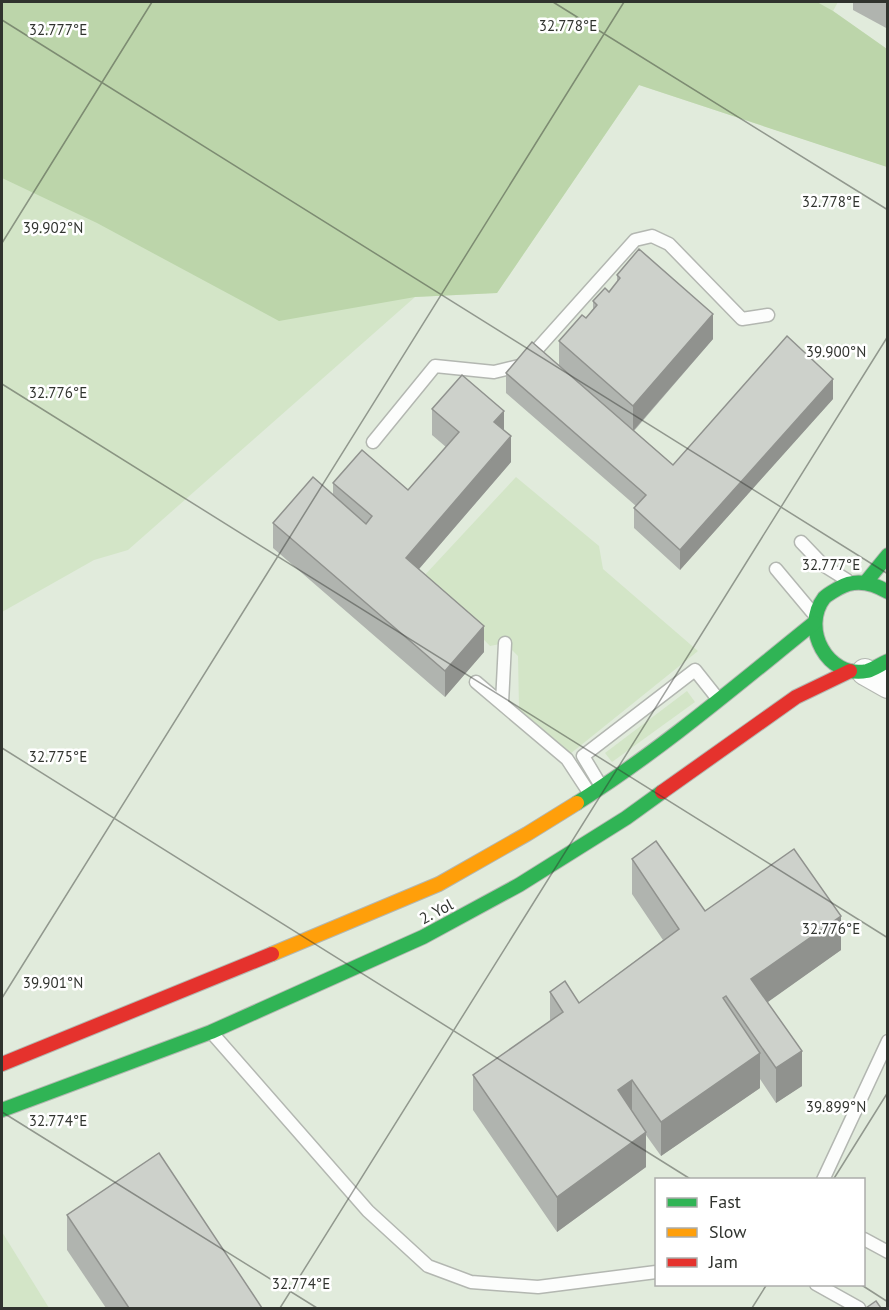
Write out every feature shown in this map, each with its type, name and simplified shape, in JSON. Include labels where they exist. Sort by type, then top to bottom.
[{"type":"street","points":[[866,582],[888,555]]},
{"type":"street","points":[[851,582],[866,582],[888,592]]},
{"type":"street","name":"2. Yol","points":[[2,1064],[188,995],[439,884],[527,834],[596,791],[719,700],[814,619],[826,596],[837,587],[851,582]]},
{"type":"street","points":[[814,619],[817,642],[827,659],[837,667],[867,668],[888,686]]},
{"type":"street","name":"2. Yol","points":[[2,1110],[208,1028],[423,937],[519,885],[626,818],[796,697],[867,668]]},
{"type":"lane","points":[[373,442],[435,366],[494,372],[523,365],[635,240],[652,236],[669,244],[742,319],[768,315]]},
{"type":"lane","points":[[801,542],[823,565],[851,582]]},
{"type":"lane","points":[[776,569],[814,619]]},
{"type":"lane","points":[[502,703],[505,643]]},
{"type":"lane","points":[[596,791],[583,756],[695,670],[719,700]]},
{"type":"lane","points":[[476,682],[567,759],[596,791]]},
{"type":"lane","points":[[208,1028],[368,1211],[428,1266],[471,1282],[538,1287],[655,1272]]},
{"type":"lane","points":[[823,1178],[888,1041]]},
{"type":"lane","points":[[865,1240],[888,1252]]},
{"type":"lane","points":[[820,1286],[859,1308]]},
{"type":"shaded area","points":[[2,2],[887,2],[887,1308],[2,1308]]},
{"type":"green space","points":[[2,2],[838,2],[833,11],[887,49],[888,167],[639,85],[497,293],[415,297],[128,550],[94,560],[2,612]]},
{"type":"green space","points":[[2,2],[817,2],[887,49],[887,167],[639,85],[497,293],[415,297],[279,321],[97,223],[2,178]]},
{"type":"green space","points":[[516,477],[599,546],[603,569],[698,651],[570,754],[519,709],[518,656],[505,643],[490,646],[423,577]]},
{"type":"green space","points":[[687,691],[695,702],[612,762],[605,753]]},
{"type":"green space","points":[[2,1232],[49,1308],[2,1308]]},
{"type":"building","points":[[639,249],[713,314],[633,406],[559,341],[582,315],[586,318],[597,305],[593,301],[605,288],[609,292],[620,278],[617,275]]},
{"type":"building","points":[[787,336],[833,379],[680,550],[634,508],[646,495],[506,373],[532,342],[673,465]]},
{"type":"building","points":[[462,375],[504,411],[494,422],[511,436],[406,558],[484,626],[445,671],[273,523],[313,477],[366,524],[372,516],[333,483],[362,450],[408,490],[459,432],[432,409]]},
{"type":"building","points":[[656,841],[705,911],[794,849],[841,916],[751,979],[802,1051],[776,1068],[726,996],[723,998],[760,1053],[661,1122],[632,1080],[618,1090],[646,1132],[557,1197],[473,1075],[563,1012],[550,992],[565,981],[579,1003],[679,929],[632,859]]},
{"type":"building","points":[[159,1153],[262,1308],[129,1308],[67,1215]]},
{"type":"building","points":[[876,1301],[881,1308],[866,1308]]},
{"type":"traffic: fast","points":[[866,582],[888,555]]},
{"type":"traffic: fast","points":[[888,592],[876,586],[858,582],[845,585],[824,598],[815,623],[822,649],[840,667],[853,671],[867,671],[888,661]]},
{"type":"traffic: fast","points":[[577,803],[669,739],[814,623]]},
{"type":"traffic: fast","points":[[2,1110],[211,1032],[423,937],[519,885],[626,818],[662,792]]},
{"type":"traffic: slow","points":[[272,954],[439,884],[577,803]]},
{"type":"traffic: jam","points":[[662,792],[796,697],[850,671]]},
{"type":"traffic: jam","points":[[2,1064],[272,954]]}]
